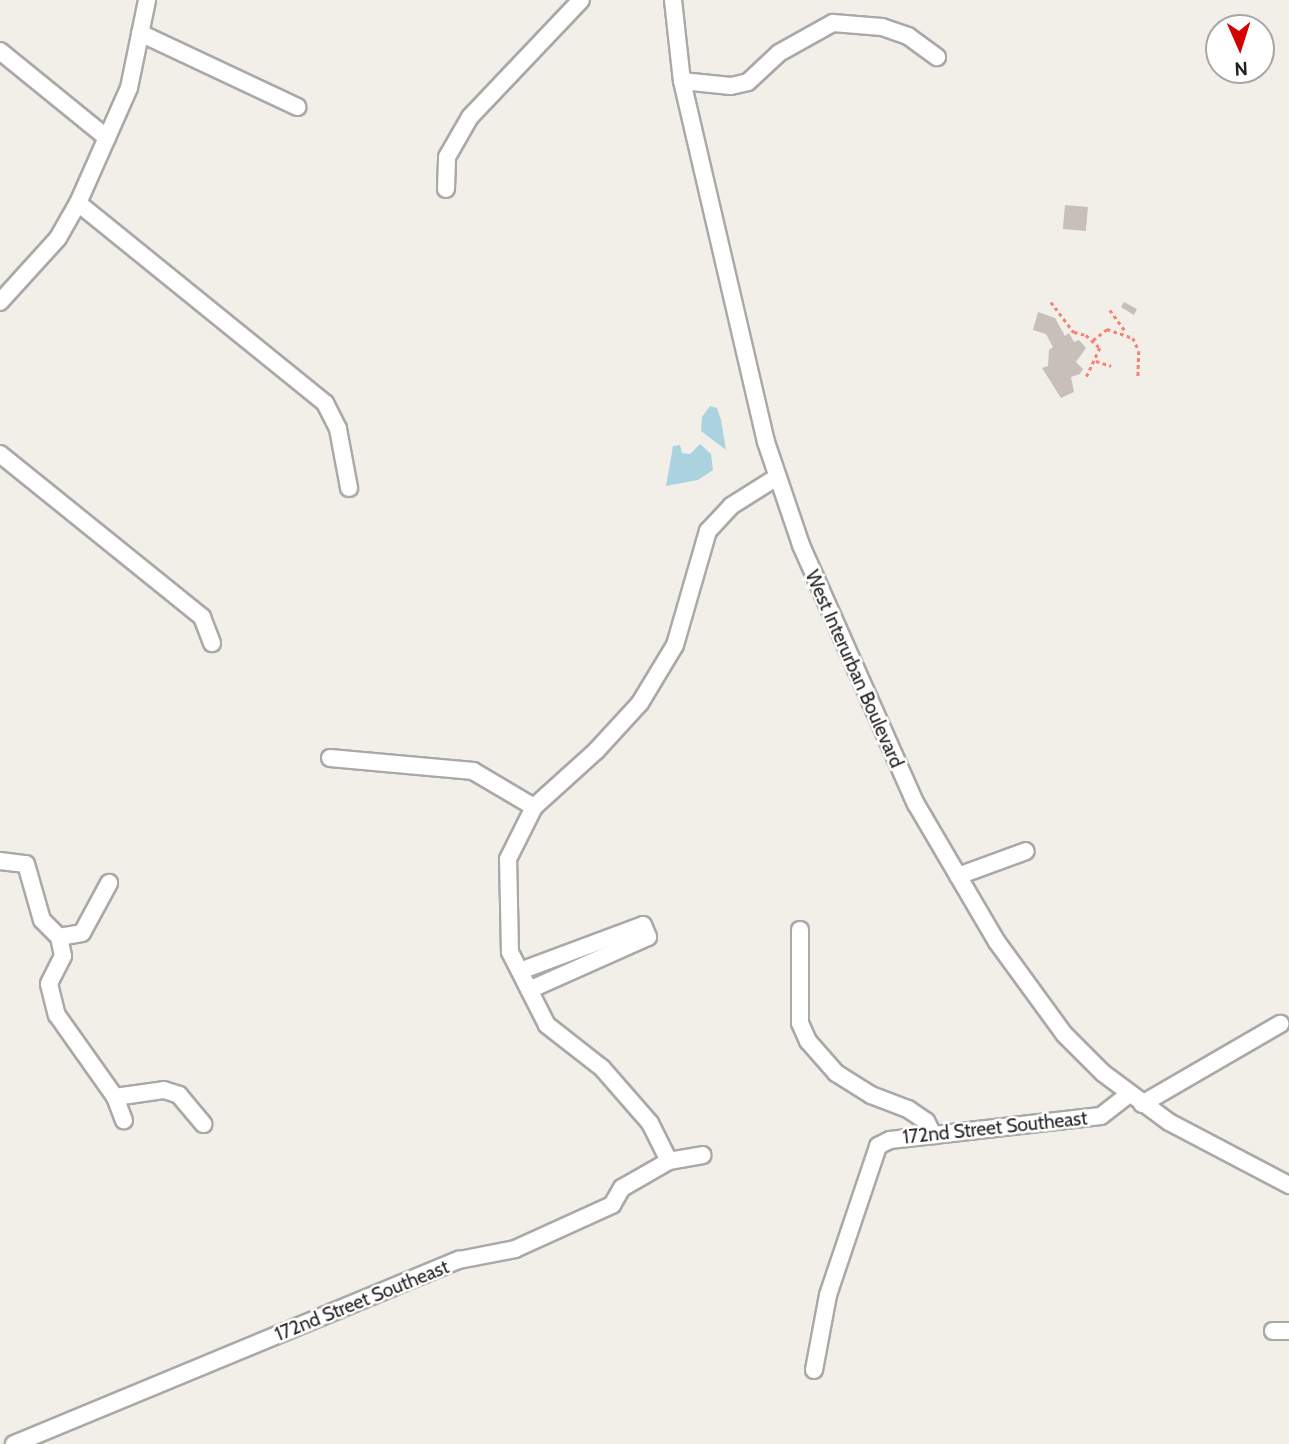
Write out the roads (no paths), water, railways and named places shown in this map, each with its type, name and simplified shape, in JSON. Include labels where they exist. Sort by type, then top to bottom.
[{"type":"street","points":[[0,302],[58,238],[78,203],[129,88],[147,0]]},
{"type":"street","points":[[446,189],[447,157],[470,117],[581,0]]},
{"type":"street","name":"West Interurban Boulevard","points":[[673,0],[682,81],[749,379],[777,477],[801,545],[887,748],[958,876],[1040,1003],[1064,1034],[1142,1104],[1200,1141],[1289,1185]]},
{"type":"street","points":[[682,81],[731,86],[748,82],[779,53],[833,23],[882,27],[908,36],[937,57]]},
{"type":"street","points":[[140,33],[297,107]]},
{"type":"street","points":[[0,51],[107,138]]},
{"type":"street","points":[[78,203],[325,403],[338,429],[349,488]]},
{"type":"street","points":[[0,454],[202,617],[212,643]]},
{"type":"street","points":[[669,1161],[650,1123],[603,1068],[547,1025],[510,952],[508,859],[534,807],[596,751],[640,704],[675,645],[708,531],[731,506],[777,477]]},
{"type":"street","points":[[330,758],[473,771],[534,807]]},
{"type":"street","points":[[958,876],[1026,851]]},
{"type":"street","points":[[0,861],[26,864],[42,920],[59,937],[63,956],[49,984],[57,1015],[115,1097],[124,1120]]},
{"type":"street","points":[[59,937],[82,933],[109,883]]},
{"type":"street","points":[[520,971],[643,925],[648,937],[529,990]]},
{"type":"street","points":[[800,930],[800,1023],[808,1041],[836,1073],[871,1095],[908,1109],[926,1121],[933,1135]]},
{"type":"street","points":[[1142,1104],[1280,1024]]},
{"type":"street","points":[[115,1097],[164,1090],[179,1095],[203,1124]]},
{"type":"street","name":"172nd Street Southeast","points":[[814,1370],[828,1295],[878,1146],[890,1140],[1101,1116],[1129,1094]]},
{"type":"street","name":"172nd Street Southeast","points":[[13,1444],[460,1261],[515,1249],[612,1205],[622,1188],[669,1161],[702,1155]]},
{"type":"water","points":[[710,406],[717,408],[726,450],[701,431],[702,417]]},
{"type":"water","points":[[700,444],[711,454],[713,470],[698,480],[666,486],[673,446],[680,445],[682,453],[690,454]]}]
